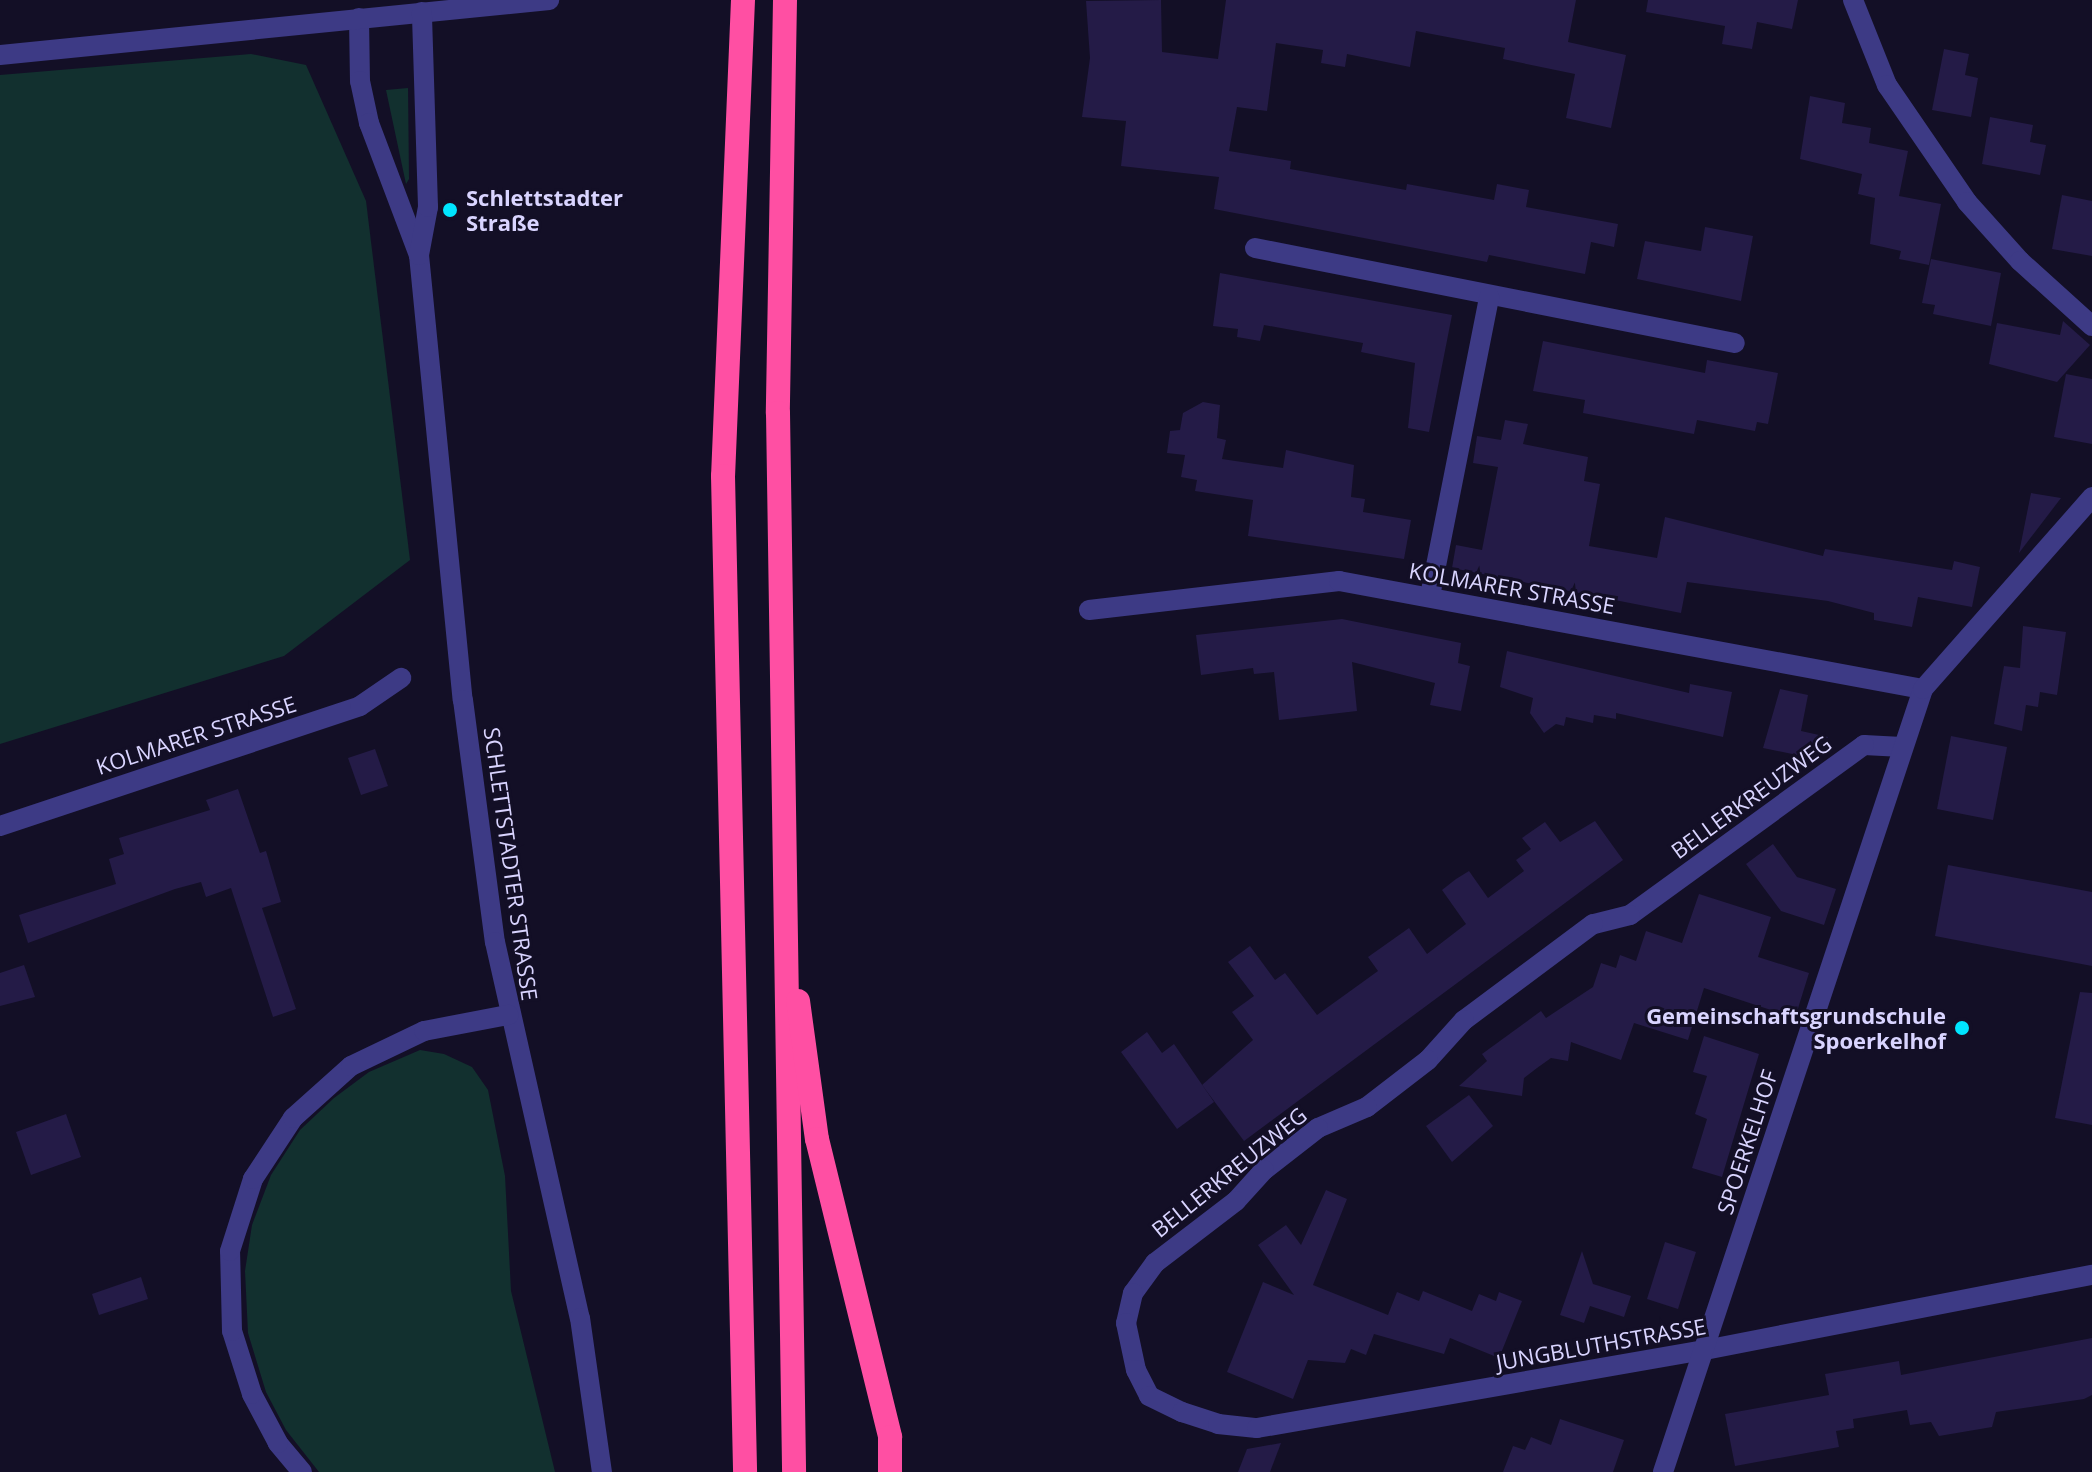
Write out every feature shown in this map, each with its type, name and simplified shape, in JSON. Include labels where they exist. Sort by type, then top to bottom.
[{"type":"highway","points":[[743,0],[723,476],[745,1472]]},
{"type":"highway","points":[[785,0],[778,413],[782,892],[794,1472]]},
{"type":"highway","points":[[782,892],[817,1139],[890,1437],[890,1472]]},
{"type":"street","points":[[0,55],[549,0]]},
{"type":"street","points":[[1853,0],[1887,85],[1967,202],[2020,261],[2092,326]]},
{"type":"street","name":"SCHLETTSTADTER STRASSE","points":[[419,255],[428,207],[422,12]]},
{"type":"street","name":"SCHLETTSTADTER STRASSE","points":[[359,18],[360,81],[369,123],[419,255],[463,700],[508,1015],[580,1318],[602,1472]]},
{"type":"street","points":[[1255,248],[1489,297],[1735,343]]},
{"type":"street","points":[[1430,596],[1489,297]]},
{"type":"street","points":[[1923,689],[2092,497]]},
{"type":"street","name":"KOLMARER STRASSE","points":[[1089,610],[1339,581],[1923,689]]},
{"type":"street","name":"KOLMARER STRASSE","points":[[0,826],[360,706],[401,678]]},
{"type":"street","name":"SPOERKELHOF","points":[[1663,1472],[1923,689]]},
{"type":"street","name":"BELLERKREUZWEG","points":[[1136,1370],[1126,1323],[1133,1293],[1155,1263],[1236,1201],[1264,1170],[1318,1128],[1367,1107],[1428,1060],[1464,1020],[1593,924],[1630,915],[1864,745],[1902,747]]},
{"type":"street","points":[[302,1472],[278,1443],[252,1394],[232,1331],[230,1251],[253,1179],[293,1118],[351,1066],[424,1031],[508,1015]]},
{"type":"street","name":"JUNGBLUTHSTRASSE","points":[[1136,1370],[1149,1396],[1182,1412],[1218,1424],[1257,1428],[1705,1350],[2092,1275]]},
{"type":"green space","points":[[251,54],[306,65],[366,201],[410,560],[284,656],[0,744],[0,75]]},
{"type":"green space","points":[[408,88],[409,179],[406,184],[386,90]]},
{"type":"green space","points":[[420,1050],[444,1054],[472,1067],[488,1090],[505,1176],[511,1291],[555,1472],[319,1472],[286,1430],[266,1392],[248,1333],[245,1271],[252,1225],[271,1175],[300,1130],[334,1098],[369,1072]]},
{"type":"building","points":[[1161,0],[1162,52],[1218,59],[1226,0],[1576,0],[1568,42],[1626,55],[1611,128],[1566,118],[1575,74],[1503,59],[1505,48],[1416,31],[1410,67],[1347,54],[1345,67],[1321,63],[1323,50],[1276,43],[1267,111],[1237,107],[1229,151],[1291,161],[1290,169],[1406,190],[1407,184],[1494,200],[1497,184],[1529,190],[1526,207],[1618,224],[1614,247],[1591,242],[1585,274],[1489,255],[1487,262],[1214,209],[1219,177],[1121,166],[1126,121],[1082,117],[1090,58],[1086,1]]},
{"type":"building","points":[[1648,0],[1798,0],[1792,29],[1757,22],[1752,49],[1722,44],[1725,26],[1646,12]]},
{"type":"building","points":[[1944,49],[1969,54],[1965,75],[1978,78],[1971,117],[1932,110]]},
{"type":"building","points":[[1810,96],[1845,103],[1842,123],[1871,128],[1869,143],[1908,151],[1899,196],[1941,204],[1929,265],[1899,259],[1901,251],[1870,244],[1875,198],[1858,194],[1862,174],[1800,159]]},
{"type":"building","points":[[1990,117],[2033,125],[2030,142],[2046,145],[2040,175],[1982,164]]},
{"type":"building","points":[[2062,195],[2092,201],[2092,256],[2052,249]]},
{"type":"building","points":[[1705,227],[1753,236],[1741,301],[1637,279],[1645,241],[1701,251]]},
{"type":"building","points":[[1931,259],[2001,273],[1991,326],[1933,314],[1935,305],[1922,303]]},
{"type":"building","points":[[1220,273],[1452,315],[1429,432],[1408,428],[1415,363],[1361,352],[1363,343],[1264,325],[1260,341],[1237,337],[1238,329],[1213,326]]},
{"type":"building","points":[[2063,321],[2090,345],[2057,382],[1989,364],[1997,323],[2060,335]]},
{"type":"building","points":[[1543,341],[1705,373],[1707,360],[1778,373],[1768,424],[1757,422],[1755,431],[1697,420],[1694,434],[1583,413],[1585,400],[1533,391]]},
{"type":"building","points":[[2066,374],[2092,379],[2092,444],[2054,437]]},
{"type":"building","points":[[1203,402],[1220,405],[1217,438],[1226,440],[1222,459],[1283,468],[1286,450],[1354,465],[1351,497],[1365,499],[1363,512],[1411,520],[1404,559],[1248,536],[1253,500],[1195,491],[1197,480],[1181,477],[1185,455],[1167,453],[1170,431],[1180,430],[1183,413]]},
{"type":"building","points":[[1505,420],[1528,424],[1523,444],[1588,457],[1584,481],[1600,484],[1589,546],[1657,558],[1665,517],[1823,556],[1825,549],[1952,570],[1954,561],[1980,567],[1972,607],[1918,597],[1912,627],[1874,620],[1874,613],[1828,601],[1687,582],[1681,613],[1452,568],[1456,545],[1482,550],[1498,467],[1473,463],[1477,436],[1501,440]]},
{"type":"building","points":[[2031,493],[2061,498],[2019,553]]},
{"type":"building","points":[[1342,619],[1461,643],[1458,663],[1470,666],[1461,711],[1430,705],[1435,683],[1352,662],[1357,711],[1279,720],[1274,672],[1254,674],[1253,668],[1201,675],[1196,635]]},
{"type":"building","points":[[2023,626],[2066,632],[2057,695],[2040,692],[2038,707],[2026,705],[2022,731],[1994,724],[2004,666],[2020,668]]},
{"type":"building","points":[[1507,651],[1689,693],[1690,684],[1732,692],[1723,737],[1616,713],[1616,719],[1594,715],[1593,723],[1566,717],[1564,726],[1556,724],[1544,733],[1530,713],[1533,698],[1500,687]]},
{"type":"building","points":[[1780,689],[1808,695],[1801,731],[1828,737],[1821,760],[1763,748]]},
{"type":"building","points":[[1951,736],[2007,747],[1993,820],[1937,809]]},
{"type":"building","points":[[375,749],[388,786],[361,795],[348,758]]},
{"type":"building","points":[[238,789],[260,853],[266,851],[281,902],[262,908],[296,1009],[273,1017],[231,888],[206,897],[201,882],[175,889],[28,943],[19,915],[116,884],[109,859],[124,854],[119,838],[210,810],[206,800]]},
{"type":"building","points":[[1595,821],[1623,860],[1244,1141],[1202,1085],[1253,1040],[1232,1012],[1254,996],[1228,962],[1250,946],[1275,980],[1285,973],[1317,1015],[1378,971],[1368,957],[1409,928],[1427,954],[1466,924],[1442,890],[1456,879],[1469,871],[1488,898],[1524,871],[1516,860],[1531,849],[1522,838],[1545,822],[1560,842]]},
{"type":"building","points":[[1773,844],[1797,877],[1836,889],[1824,925],[1781,911],[1746,864]]},
{"type":"building","points":[[1948,865],[2092,892],[2092,966],[1935,936]]},
{"type":"building","points":[[1699,894],[1771,917],[1758,957],[1809,973],[1795,1018],[1704,988],[1688,1040],[1634,1023],[1621,1060],[1571,1042],[1568,1061],[1551,1058],[1524,1078],[1522,1096],[1459,1086],[1487,1061],[1482,1054],[1541,1011],[1546,1018],[1593,987],[1601,963],[1616,968],[1620,955],[1636,961],[1646,931],[1682,943]]},
{"type":"building","points":[[24,965],[35,997],[0,1006],[0,973]]},
{"type":"building","points":[[2080,992],[2092,993],[2092,1125],[2055,1118]]},
{"type":"building","points":[[1147,1032],[1162,1053],[1174,1044],[1214,1102],[1177,1129],[1121,1052]]},
{"type":"building","points":[[1704,1036],[1759,1054],[1722,1177],[1692,1168],[1707,1119],[1695,1114],[1707,1076],[1693,1072]]},
{"type":"building","points":[[1469,1095],[1493,1126],[1452,1162],[1426,1126]]},
{"type":"building","points":[[66,1114],[81,1157],[31,1175],[16,1132]]},
{"type":"building","points":[[1326,1190],[1347,1199],[1313,1285],[1388,1315],[1397,1292],[1419,1301],[1423,1291],[1472,1311],[1479,1294],[1496,1301],[1499,1292],[1522,1301],[1499,1358],[1450,1338],[1444,1354],[1374,1334],[1366,1355],[1351,1349],[1345,1363],[1308,1360],[1293,1399],[1227,1372],[1263,1282],[1294,1295],[1258,1245],[1286,1225],[1301,1245]]},
{"type":"building","points":[[1665,1242],[1696,1252],[1678,1309],[1647,1299]]},
{"type":"building","points":[[1582,1251],[1593,1284],[1631,1296],[1624,1317],[1590,1306],[1584,1323],[1560,1315]]},
{"type":"building","points":[[141,1277],[148,1299],[99,1315],[92,1294]]},
{"type":"building","points":[[2092,1338],[2092,1395],[2084,1399],[1996,1412],[1992,1427],[1939,1436],[1931,1422],[1910,1425],[1907,1410],[1853,1419],[1854,1428],[1836,1431],[1839,1447],[1735,1466],[1725,1414],[1829,1395],[1825,1374],[1899,1361],[1901,1375]]},
{"type":"building","points":[[1560,1419],[1624,1440],[1613,1472],[1503,1472],[1513,1446],[1525,1450],[1531,1437],[1551,1445]]},
{"type":"building","points":[[1281,1443],[1270,1472],[1238,1472],[1247,1449]]},
{"type":"place","name":"Schlettstadter Straße","points":[[450,210]]},
{"type":"place","name":"Gemeinschaftsgrundschule Spoerkelhof","points":[[1962,1028]]}]
